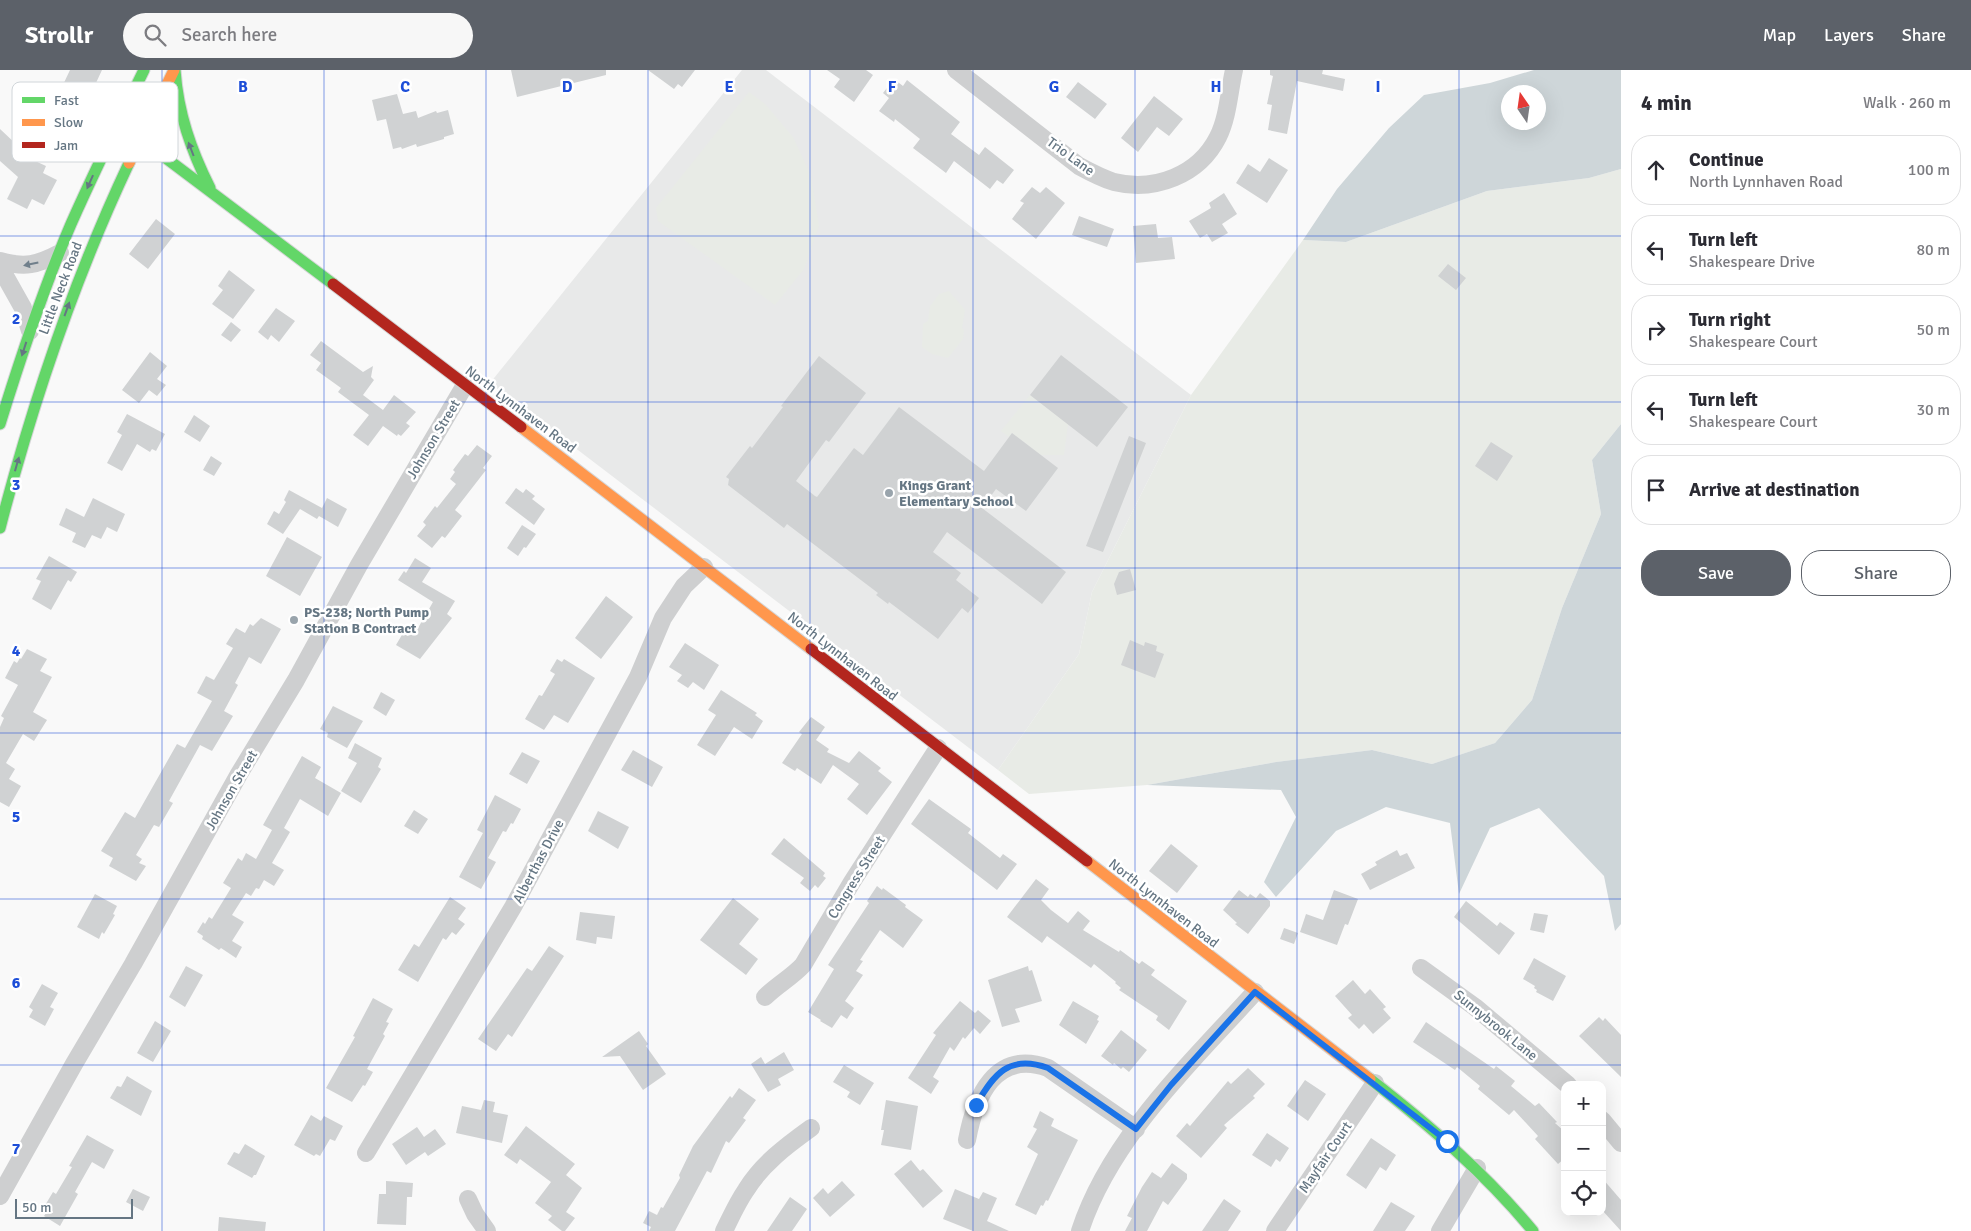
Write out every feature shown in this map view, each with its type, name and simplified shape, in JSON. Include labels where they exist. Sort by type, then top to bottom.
[{"type":"street","name":"Little Neck Road","points":[[138,82],[144,70]]},
{"type":"street","name":"Little Neck Road","points":[[169,82],[175,70]]},
{"type":"street","name":"Trio Lane","points":[[961,72],[1079,166],[1114,182],[1133,185],[1153,184],[1170,180],[1200,162],[1218,136],[1223,123],[1234,70]]},
{"type":"street","points":[[178,105],[191,151],[212,192]]},
{"type":"street","name":"Little Neck Road","points":[[1,414],[60,253],[98,162]]},
{"type":"street","name":"Little Neck Road","points":[[0,528],[43,377],[76,286],[129,162]]},
{"type":"street","name":"North Lynnhaven Road","points":[[172,162],[704,567],[1375,1084],[1447,1141],[1477,1168],[1513,1206],[1533,1231]]},
{"type":"street","points":[[0,261],[22,266],[44,261],[60,253]]},
{"type":"street","points":[[0,266],[23,308],[30,331]]},
{"type":"street","name":"Johnson Street","points":[[0,1196],[74,1064],[134,964],[239,774],[296,680],[359,565],[465,386]]},
{"type":"street","name":"Alberthas Drive","points":[[366,1153],[513,907],[638,677],[663,618],[684,586],[704,567]]},
{"type":"street","name":"Congress Street","points":[[765,997],[776,986],[796,973],[803,965],[852,882],[938,748]]},
{"type":"street","name":"Sunnybrook Lane","points":[[1421,968],[1475,1006],[1563,1081]]},
{"type":"street","points":[[1080,1231],[1109,1169],[1136,1129],[1171,1085],[1255,992]]},
{"type":"street","points":[[967,1140],[976,1105],[988,1084],[997,1074],[1008,1067],[1020,1063],[1036,1064],[1048,1068],[1136,1129]]},
{"type":"street","name":"Mayfair Court","points":[[1275,1231],[1375,1084]]},
{"type":"street","points":[[1606,1125],[1621,1142]]},
{"type":"street","points":[[724,1231],[746,1189],[763,1167],[784,1148],[811,1128]]},
{"type":"street","points":[[1440,1231],[1477,1168]]},
{"type":"street","points":[[468,1199],[475,1214],[487,1231]]},
{"type":"shaded area","name":"Kings Grant Elementary School","points":[[742,70],[766,70],[1191,395],[1092,592],[1079,654],[998,770],[490,383]]},
{"type":"shaded area","points":[[1534,70],[1621,70],[1621,169],[1589,178],[1487,191],[1346,242],[1303,240],[1337,189],[1389,128],[1424,95],[1490,83]]},
{"type":"shaded area","points":[[749,92],[765,104],[793,137],[811,176],[819,226],[804,269],[775,305],[658,221],[656,208]]},
{"type":"shaded area","points":[[1621,169],[1621,424],[1592,460],[1601,514],[1562,608],[1532,700],[1495,743],[1432,764],[1372,750],[1276,762],[1147,785],[1029,794],[998,770],[1079,654],[1092,592],[1191,395],[1303,240],[1346,242],[1487,191],[1589,178]]},
{"type":"shaded area","points":[[949,291],[965,310],[962,328],[964,330],[963,339],[948,358],[932,354],[922,347],[923,324],[928,321],[930,306],[939,294]]},
{"type":"shaded area","points":[[1030,395],[1068,424],[1064,455],[1041,455],[1012,433],[1009,437],[1001,431]]},
{"type":"shaded area","points":[[1621,424],[1621,924],[1615,931],[1604,876],[1539,808],[1490,828],[1459,894],[1450,823],[1386,807],[1336,831],[1276,897],[1264,882],[1296,817],[1281,790],[1147,785],[1276,762],[1372,750],[1432,764],[1495,743],[1532,700],[1562,608],[1601,514],[1592,460]]},
{"type":"building","points":[[70,70],[102,70],[96,82],[64,82]]},
{"type":"building","points":[[511,70],[606,70],[606,75],[517,97]]},
{"type":"building","points":[[648,70],[695,70],[682,87],[678,84],[674,89]]},
{"type":"building","points":[[827,70],[866,70],[873,75],[854,102],[834,87],[840,79]]},
{"type":"building","points":[[1270,70],[1323,70],[1322,74],[1345,79],[1343,91],[1297,81],[1287,134],[1268,130],[1272,105],[1267,104],[1273,76],[1270,75]]},
{"type":"building","points":[[894,79],[903,86],[907,80],[960,122],[951,134],[979,155],[985,147],[1014,170],[1003,184],[997,180],[990,189],[954,161],[946,173],[913,148],[920,139],[895,119],[894,122],[879,111],[889,98],[883,93]]},
{"type":"building","points":[[1078,82],[1107,104],[1095,119],[1066,97]]},
{"type":"building","points":[[397,94],[403,114],[416,111],[418,118],[436,111],[437,113],[448,110],[454,134],[417,147],[416,144],[402,149],[401,147],[393,149],[386,119],[377,121],[372,100]]},
{"type":"building","points":[[1154,96],[1183,119],[1169,136],[1157,127],[1138,152],[1121,138]]},
{"type":"building","points":[[0,129],[12,140],[12,162],[37,162],[46,166],[43,173],[57,180],[44,205],[32,199],[27,209],[7,199],[18,177],[0,161]]},
{"type":"building","points":[[1269,158],[1288,170],[1267,203],[1236,183],[1248,164],[1260,172]]},
{"type":"building","points":[[1032,187],[1040,193],[1046,187],[1065,203],[1036,239],[1012,219],[1024,203],[1020,201]]},
{"type":"building","points":[[1224,193],[1237,214],[1222,224],[1228,233],[1212,242],[1207,234],[1200,238],[1189,221],[1211,208],[1209,203]]},
{"type":"building","points":[[1079,216],[1114,229],[1107,247],[1072,235]]},
{"type":"building","points":[[156,219],[175,234],[148,269],[129,254]]},
{"type":"building","points":[[1156,224],[1158,238],[1172,237],[1175,259],[1136,263],[1133,226]]},
{"type":"building","points":[[1448,264],[1466,278],[1456,290],[1438,276]]},
{"type":"building","points":[[229,270],[255,290],[233,319],[212,304],[223,290],[218,286]]},
{"type":"building","points":[[276,308],[295,321],[279,342],[271,335],[268,340],[258,332]]},
{"type":"building","points":[[231,322],[241,330],[231,342],[221,335]]},
{"type":"building","points":[[321,341],[363,372],[373,366],[371,377],[374,380],[363,395],[383,410],[394,395],[416,412],[406,423],[410,426],[401,436],[398,434],[397,436],[383,426],[368,446],[353,435],[369,415],[338,392],[341,388],[316,370],[321,363],[310,355]]},
{"type":"building","points":[[150,352],[167,366],[157,379],[166,385],[157,396],[149,390],[139,403],[122,390]]},
{"type":"building","points":[[1061,355],[1128,407],[1097,447],[1030,395]]},
{"type":"building","points":[[819,356],[866,393],[829,442],[826,440],[796,481],[817,497],[854,448],[863,455],[899,407],[984,471],[1012,433],[1058,468],[1026,511],[996,489],[982,508],[1066,572],[1042,604],[947,532],[933,552],[961,573],[956,580],[979,598],[968,613],[962,608],[938,639],[889,602],[888,604],[876,595],[878,593],[787,524],[784,528],[728,485],[729,479],[726,477],[750,446],[752,448]]},
{"type":"building","points":[[127,414],[165,434],[156,451],[152,449],[150,452],[137,444],[122,471],[107,463],[122,435],[117,432]]},
{"type":"building","points":[[194,415],[210,426],[200,442],[184,432]]},
{"type":"building","points":[[1129,436],[1146,443],[1103,552],[1086,546]]},
{"type":"building","points":[[1491,442],[1513,456],[1497,481],[1475,466]]},
{"type":"building","points":[[477,445],[492,456],[483,468],[486,470],[455,510],[462,516],[445,538],[442,536],[432,548],[417,536],[426,525],[423,522],[456,484],[450,479],[455,472],[453,470],[465,454],[468,456]]},
{"type":"building","points":[[211,456],[222,463],[214,476],[203,470]]},
{"type":"building","points":[[516,488],[523,493],[526,489],[535,496],[532,499],[545,509],[534,525],[505,503]]},
{"type":"building","points":[[289,490],[322,508],[327,498],[347,509],[338,527],[319,516],[317,519],[300,509],[283,534],[267,524],[274,511],[279,514],[286,502],[284,500]]},
{"type":"building","points":[[93,498],[125,514],[117,532],[107,527],[101,539],[92,535],[85,548],[72,542],[76,533],[59,525],[66,508],[84,517]]},
{"type":"building","points":[[522,525],[536,534],[518,556],[507,548]]},
{"type":"building","points":[[287,537],[322,557],[300,596],[266,576]]},
{"type":"building","points":[[49,556],[77,572],[71,582],[68,580],[51,610],[32,599],[41,581],[36,579]]},
{"type":"building","points":[[415,558],[431,568],[422,582],[455,601],[447,614],[452,618],[420,659],[396,645],[403,633],[408,636],[414,626],[418,628],[433,602],[398,580],[404,571],[406,573]]},
{"type":"building","points":[[1130,569],[1136,590],[1117,595],[1114,584],[1119,572]]},
{"type":"building","points":[[606,596],[633,617],[601,659],[575,638]]},
{"type":"building","points":[[261,618],[281,629],[261,664],[249,657],[235,683],[238,685],[224,711],[233,716],[212,751],[200,745],[169,801],[173,803],[159,827],[154,825],[136,855],[142,859],[139,863],[146,866],[136,881],[109,866],[113,858],[101,851],[125,812],[135,818],[177,744],[185,748],[212,701],[197,693],[206,676],[214,680],[233,648],[226,644],[236,628],[245,633],[250,624],[253,626]]},
{"type":"building","points":[[1130,640],[1144,646],[1145,642],[1157,646],[1156,651],[1164,654],[1155,678],[1121,665]]},
{"type":"building","points":[[685,643],[719,665],[704,690],[693,682],[688,688],[677,681],[682,675],[669,667]]},
{"type":"building","points":[[27,649],[47,659],[40,671],[52,677],[33,712],[47,720],[34,741],[23,734],[6,763],[15,769],[9,779],[21,786],[9,807],[0,802],[0,727],[4,718],[1,716],[18,685],[5,678],[14,661],[17,663]]},
{"type":"building","points":[[557,659],[562,662],[564,659],[595,678],[568,723],[554,715],[544,730],[525,719],[539,695],[542,696],[555,674],[550,671]]},
{"type":"building","points":[[721,690],[757,713],[755,715],[763,721],[752,739],[734,727],[715,756],[697,745],[716,715],[708,710]]},
{"type":"building","points":[[381,692],[395,700],[386,716],[373,708]]},
{"type":"building","points":[[333,706],[363,721],[347,748],[327,737],[328,733],[320,729]]},
{"type":"building","points":[[811,717],[825,727],[816,740],[829,749],[827,752],[849,763],[859,751],[881,768],[878,771],[892,782],[867,815],[847,799],[859,784],[833,765],[821,784],[797,768],[795,771],[782,763],[802,734],[799,732]]},
{"type":"building","points":[[355,743],[382,758],[378,767],[381,769],[361,803],[341,791],[357,763],[348,758]]},
{"type":"building","points":[[633,750],[663,767],[652,787],[621,770]]},
{"type":"building","points":[[522,752],[540,761],[527,784],[509,774]]},
{"type":"building","points":[[302,756],[321,767],[315,778],[341,793],[328,816],[300,799],[284,828],[290,832],[272,863],[284,870],[274,886],[264,880],[259,889],[256,888],[251,896],[246,893],[232,915],[244,922],[232,941],[242,947],[236,958],[202,939],[203,936],[197,932],[203,922],[205,924],[209,917],[212,919],[231,888],[223,883],[238,858],[242,861],[246,853],[256,859],[272,830],[263,825]]},
{"type":"building","points":[[495,795],[521,809],[513,824],[511,823],[506,832],[503,831],[488,858],[496,862],[481,889],[459,877],[483,833],[477,830]]},
{"type":"building","points":[[929,799],[971,829],[968,833],[1000,858],[1003,854],[1017,864],[997,890],[911,824]]},
{"type":"building","points":[[414,810],[428,819],[418,834],[404,826]]},
{"type":"building","points":[[598,811],[629,827],[618,849],[588,831]]},
{"type":"building","points":[[784,838],[825,873],[823,876],[826,878],[818,888],[815,885],[810,891],[800,883],[804,878],[771,854]]},
{"type":"building","points":[[1171,844],[1198,866],[1177,893],[1149,871]]},
{"type":"building","points":[[1397,850],[1400,856],[1407,853],[1415,868],[1370,890],[1361,874],[1377,865],[1375,862]]},
{"type":"building","points":[[1036,879],[1049,889],[1041,900],[1051,910],[1068,923],[1078,911],[1090,921],[1083,930],[1119,952],[1120,950],[1139,964],[1142,961],[1155,970],[1151,975],[1187,1001],[1169,1030],[1156,1020],[1158,1016],[1119,990],[1121,988],[1116,982],[1094,964],[1091,968],[1047,936],[1042,943],[1007,917]]},
{"type":"building","points":[[877,886],[882,890],[883,888],[906,905],[905,907],[923,920],[903,948],[880,930],[860,960],[863,961],[856,971],[863,975],[845,1001],[854,1008],[847,1019],[841,1015],[832,1028],[808,1012],[834,969],[828,965],[869,903],[867,901]]},
{"type":"building","points":[[1239,890],[1248,897],[1250,894],[1256,898],[1260,893],[1270,901],[1270,906],[1248,934],[1235,924],[1237,923],[1223,910]]},
{"type":"building","points":[[1334,890],[1358,899],[1348,925],[1345,924],[1337,945],[1300,932],[1306,914],[1323,920]]},
{"type":"building","points":[[95,894],[117,906],[113,914],[115,915],[99,939],[77,927]]},
{"type":"building","points":[[450,897],[466,908],[458,919],[465,924],[456,935],[452,932],[446,940],[443,938],[418,982],[398,970],[414,944],[419,947]]},
{"type":"building","points":[[733,898],[759,919],[739,944],[758,959],[746,975],[700,940]]},
{"type":"building","points":[[1466,901],[1497,926],[1500,922],[1515,933],[1499,955],[1454,917]]},
{"type":"building","points":[[580,912],[615,916],[612,939],[597,937],[596,944],[576,940]]},
{"type":"building","points":[[1534,913],[1548,915],[1544,933],[1530,930]]},
{"type":"building","points":[[1284,928],[1298,933],[1294,944],[1280,939]]},
{"type":"building","points":[[549,946],[564,956],[512,1037],[508,1034],[496,1051],[478,1039],[527,968],[532,971]]},
{"type":"building","points":[[1534,958],[1566,976],[1553,1001],[1536,992],[1535,986],[1523,979]]},
{"type":"building","points":[[186,966],[203,975],[185,1007],[169,997]]},
{"type":"building","points":[[1028,966],[1029,971],[1032,970],[1042,1001],[1015,1009],[1020,1022],[1002,1027],[988,980]]},
{"type":"building","points":[[1353,980],[1365,994],[1370,989],[1386,1007],[1383,1009],[1391,1018],[1373,1034],[1364,1024],[1359,1029],[1348,1018],[1352,1015],[1335,996]]},
{"type":"building","points":[[42,984],[58,993],[50,1007],[54,1009],[45,1026],[29,1017],[33,1010],[29,1007]]},
{"type":"building","points":[[373,998],[393,1009],[386,1022],[389,1023],[383,1034],[385,1036],[367,1069],[373,1072],[352,1102],[326,1088],[355,1037],[353,1036]]},
{"type":"building","points":[[960,1001],[975,1013],[978,1010],[991,1021],[980,1034],[974,1028],[965,1039],[963,1037],[954,1051],[950,1047],[933,1077],[939,1081],[931,1094],[908,1078],[936,1035],[933,1033]]},
{"type":"building","points":[[1073,1001],[1099,1016],[1097,1020],[1099,1021],[1086,1044],[1059,1025]]},
{"type":"building","points":[[1599,1017],[1603,1021],[1605,1018],[1621,1035],[1621,1077],[1579,1036]]},
{"type":"building","points":[[155,1021],[171,1031],[153,1062],[137,1053]]},
{"type":"building","points":[[1426,1022],[1494,1069],[1496,1066],[1515,1081],[1511,1086],[1535,1106],[1539,1103],[1561,1128],[1561,1161],[1558,1164],[1535,1139],[1538,1136],[1514,1110],[1509,1115],[1478,1089],[1480,1086],[1457,1067],[1455,1070],[1413,1042]]},
{"type":"building","points":[[1121,1030],[1147,1050],[1129,1072],[1123,1067],[1121,1069],[1114,1063],[1113,1065],[1101,1056]]},
{"type":"building","points":[[639,1031],[648,1044],[646,1046],[666,1074],[643,1090],[620,1056],[602,1057]]},
{"type":"building","points":[[784,1052],[794,1070],[778,1079],[781,1085],[768,1092],[751,1064],[761,1057],[765,1064]]},
{"type":"building","points":[[844,1065],[874,1083],[860,1105],[847,1097],[850,1092],[833,1082]]},
{"type":"building","points":[[1248,1068],[1265,1084],[1253,1096],[1255,1098],[1224,1125],[1227,1128],[1201,1158],[1176,1136],[1187,1123],[1190,1126],[1228,1081],[1231,1084]]},
{"type":"building","points":[[127,1076],[152,1091],[141,1116],[110,1098],[117,1086],[121,1087]]},
{"type":"building","points":[[1305,1080],[1326,1094],[1308,1121],[1287,1106]]},
{"type":"building","points":[[739,1088],[756,1100],[743,1118],[746,1120],[729,1143],[726,1141],[711,1173],[707,1171],[675,1231],[649,1231],[651,1227],[643,1223],[649,1211],[657,1215],[661,1207],[663,1208],[680,1178],[679,1175],[693,1146],[730,1096],[732,1098]]},
{"type":"building","points":[[484,1100],[495,1102],[493,1112],[508,1115],[502,1143],[456,1133],[462,1106],[481,1110]]},
{"type":"building","points":[[886,1100],[918,1106],[911,1150],[881,1145],[884,1130],[881,1130]]},
{"type":"building","points":[[1040,1111],[1054,1119],[1051,1126],[1078,1140],[1048,1201],[1046,1200],[1043,1206],[1041,1205],[1036,1215],[1015,1205],[1038,1154],[1027,1147],[1037,1129],[1033,1127]]},
{"type":"building","points":[[311,1115],[321,1121],[324,1116],[343,1126],[335,1141],[330,1139],[320,1156],[316,1154],[314,1156],[294,1145]]},
{"type":"building","points":[[526,1126],[575,1164],[566,1175],[582,1188],[566,1212],[575,1218],[565,1231],[562,1231],[548,1220],[552,1216],[535,1203],[551,1182],[520,1159],[517,1164],[504,1155]]},
{"type":"building","points":[[417,1127],[424,1137],[435,1129],[446,1144],[428,1156],[425,1152],[406,1165],[392,1144]]},
{"type":"building","points":[[1267,1133],[1289,1148],[1280,1162],[1276,1159],[1271,1167],[1252,1155]]},
{"type":"building","points":[[87,1135],[114,1150],[104,1169],[92,1162],[75,1192],[78,1194],[60,1226],[44,1216],[48,1210],[44,1207],[53,1192],[56,1194],[72,1167],[69,1166]]},
{"type":"building","points":[[1371,1138],[1396,1155],[1386,1171],[1380,1167],[1366,1189],[1346,1175]]},
{"type":"building","points":[[245,1144],[265,1156],[256,1175],[252,1178],[227,1164],[234,1152],[239,1154]]},
{"type":"building","points":[[911,1160],[920,1171],[923,1169],[943,1191],[923,1208],[894,1174]]},
{"type":"building","points":[[1172,1163],[1187,1174],[1187,1179],[1168,1205],[1163,1201],[1147,1231],[1125,1231],[1132,1218],[1127,1216],[1152,1172],[1161,1178]]},
{"type":"building","points":[[386,1181],[413,1183],[412,1197],[407,1197],[406,1225],[377,1224],[379,1194],[386,1194]]},
{"type":"building","points":[[842,1181],[855,1195],[830,1217],[813,1198],[823,1188],[828,1194]]},
{"type":"building","points":[[1606,1183],[1621,1200],[1621,1231],[1606,1214]]},
{"type":"building","points":[[133,1189],[150,1197],[143,1211],[126,1202]]},
{"type":"building","points":[[955,1189],[979,1199],[983,1192],[997,1198],[987,1221],[1009,1231],[973,1231],[943,1219]]},
{"type":"building","points":[[790,1197],[807,1209],[792,1231],[767,1231]]},
{"type":"building","points":[[1224,1199],[1241,1211],[1228,1231],[1202,1231]]},
{"type":"building","points":[[1391,1202],[1415,1216],[1405,1231],[1373,1231]]},
{"type":"building","points":[[219,1217],[266,1222],[265,1231],[218,1231]]},
{"type":"traffic: fast","points":[[138,82],[144,70]]},
{"type":"traffic: fast","points":[[175,70],[176,82]]},
{"type":"traffic: fast","points":[[178,94],[187,131],[197,160],[210,188]]},
{"type":"traffic: fast","points":[[0,424],[51,273],[100,162]]},
{"type":"traffic: fast","points":[[171,162],[333,284]]},
{"type":"traffic: fast","points":[[0,528],[26,434],[72,297],[129,163]]},
{"type":"traffic: fast","points":[[1370,1079],[1456,1150],[1496,1189],[1533,1231]]},
{"type":"traffic: slow","points":[[168,82],[174,70]]},
{"type":"traffic: slow","points":[[521,427],[811,649]]},
{"type":"traffic: slow","points":[[1087,861],[1370,1079]]},
{"type":"traffic: jam","points":[[333,284],[521,427]]},
{"type":"traffic: jam","points":[[811,649],[1087,861]]},
{"type":"place","name":"Kings Grant Elementary School","points":[[889,493]]},
{"type":"place","name":"PS-238; North Pump Station B Contract","points":[[294,620]]},
{"type":"route","points":[[976,1105],[988,1084],[997,1074],[1008,1067],[1020,1063],[1036,1064],[1048,1068],[1136,1129],[1171,1085],[1255,992],[1447,1141]]}]
